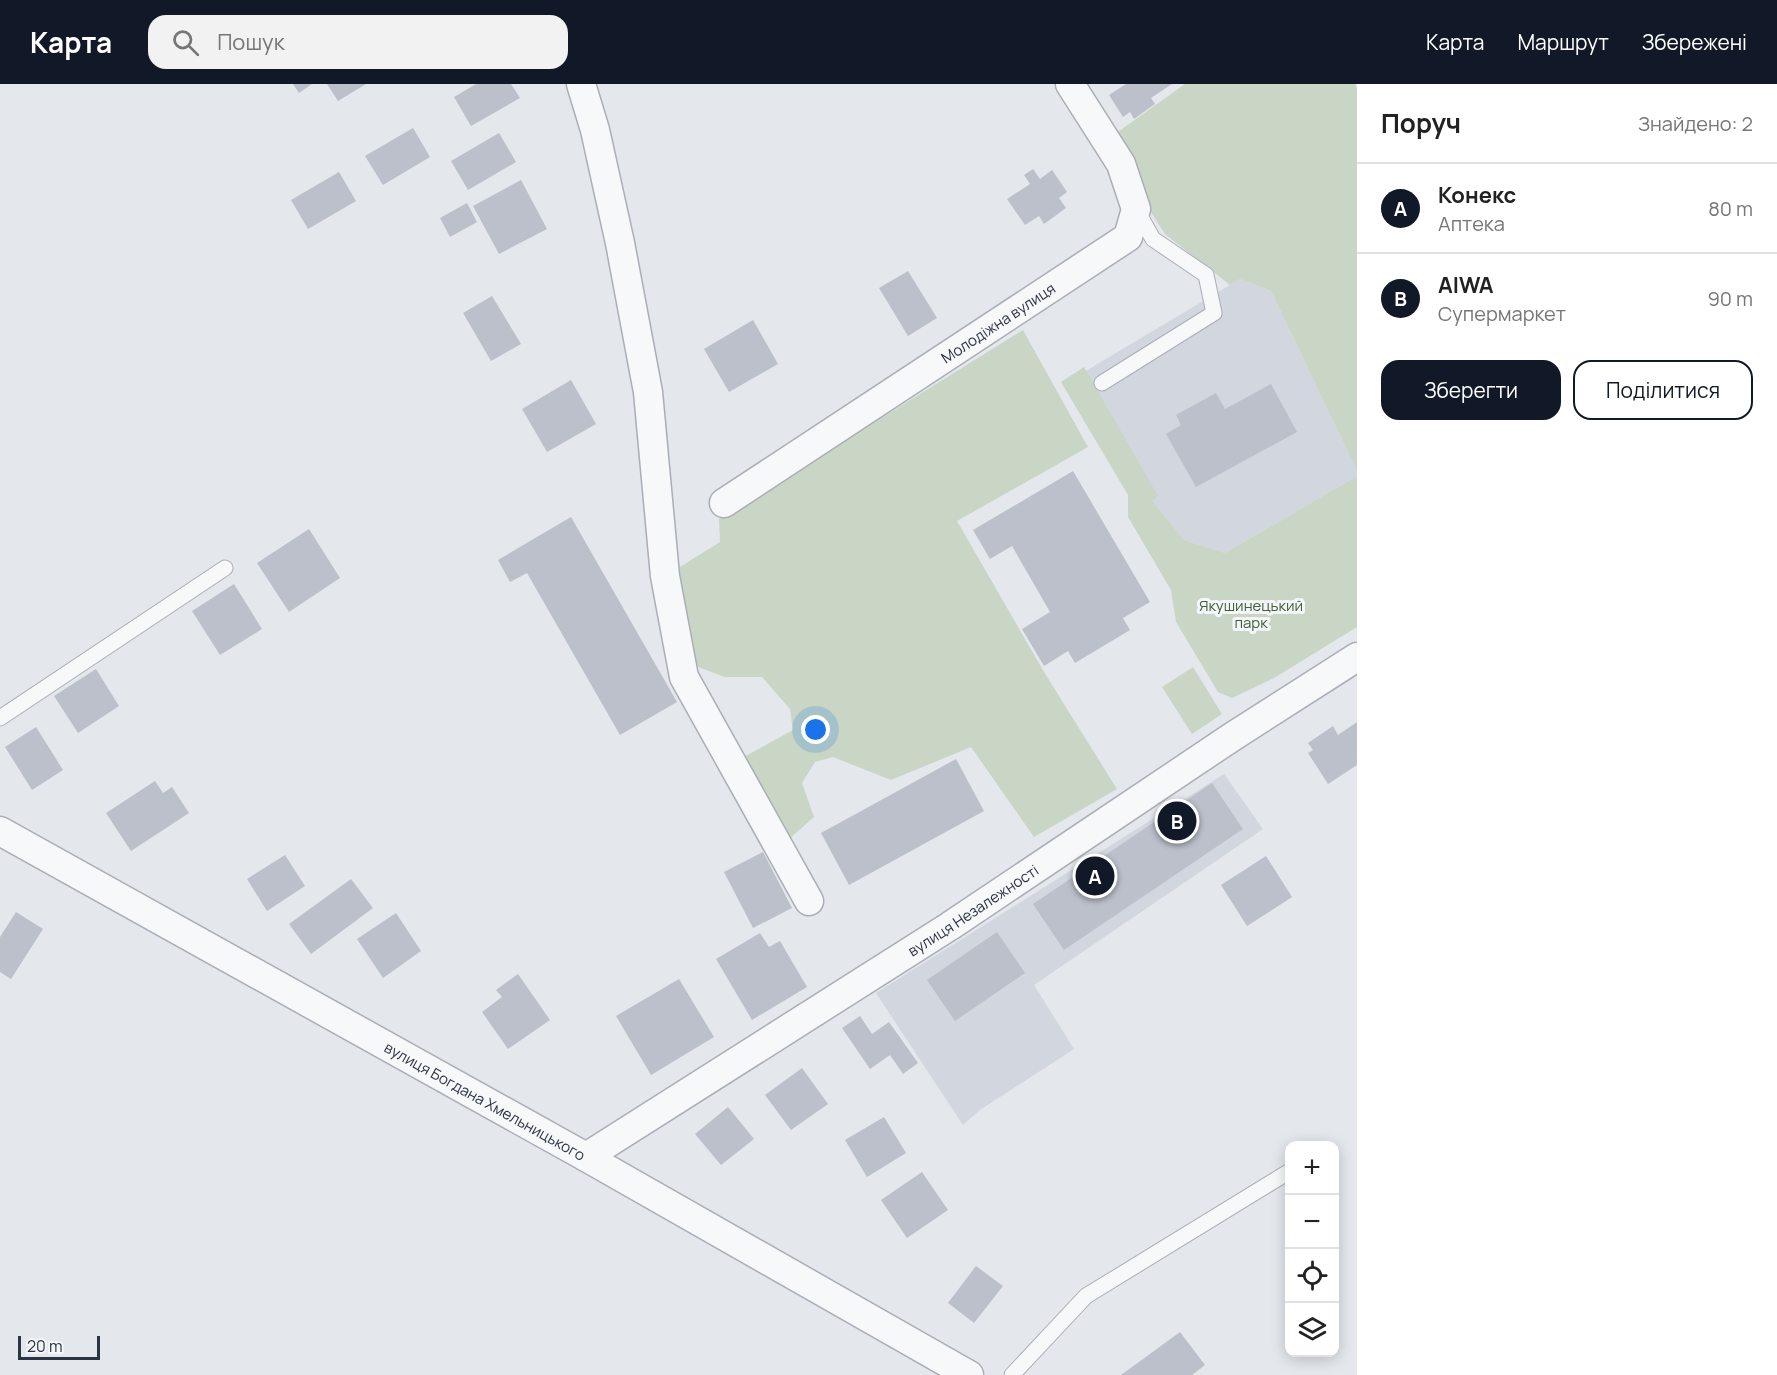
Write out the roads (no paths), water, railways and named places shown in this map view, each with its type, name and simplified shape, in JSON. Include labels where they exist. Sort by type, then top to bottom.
[{"type":"street","points":[[581,84],[595,130],[615,221],[648,392],[665,576],[684,677],[809,901]]},
{"type":"street","points":[[1070,84],[1121,164],[1136,209]]},
{"type":"street","name":"Молодіжна вулиця","points":[[724,502],[1128,237],[1136,209]]},
{"type":"street","name":"вулиця Незалежності","points":[[586,1157],[950,926],[1232,737],[1357,657]]},
{"type":"street","name":"вулиця Богдана Хмельницького","points":[[0,831],[586,1157],[969,1375]]},
{"type":"lane","points":[[1102,383],[1214,313],[1206,275],[1153,239],[1136,209]]},
{"type":"lane","points":[[0,718],[225,568]]},
{"type":"lane","points":[[1012,1375],[1086,1296],[1285,1174]]},
{"type":"place","name":"AIWA","points":[[1177,821]]},
{"type":"place","name":"Конекс","points":[[1095,876]]},
{"type":"park label","name":"Якушинецький парк","points":[[1251,614]]}]
